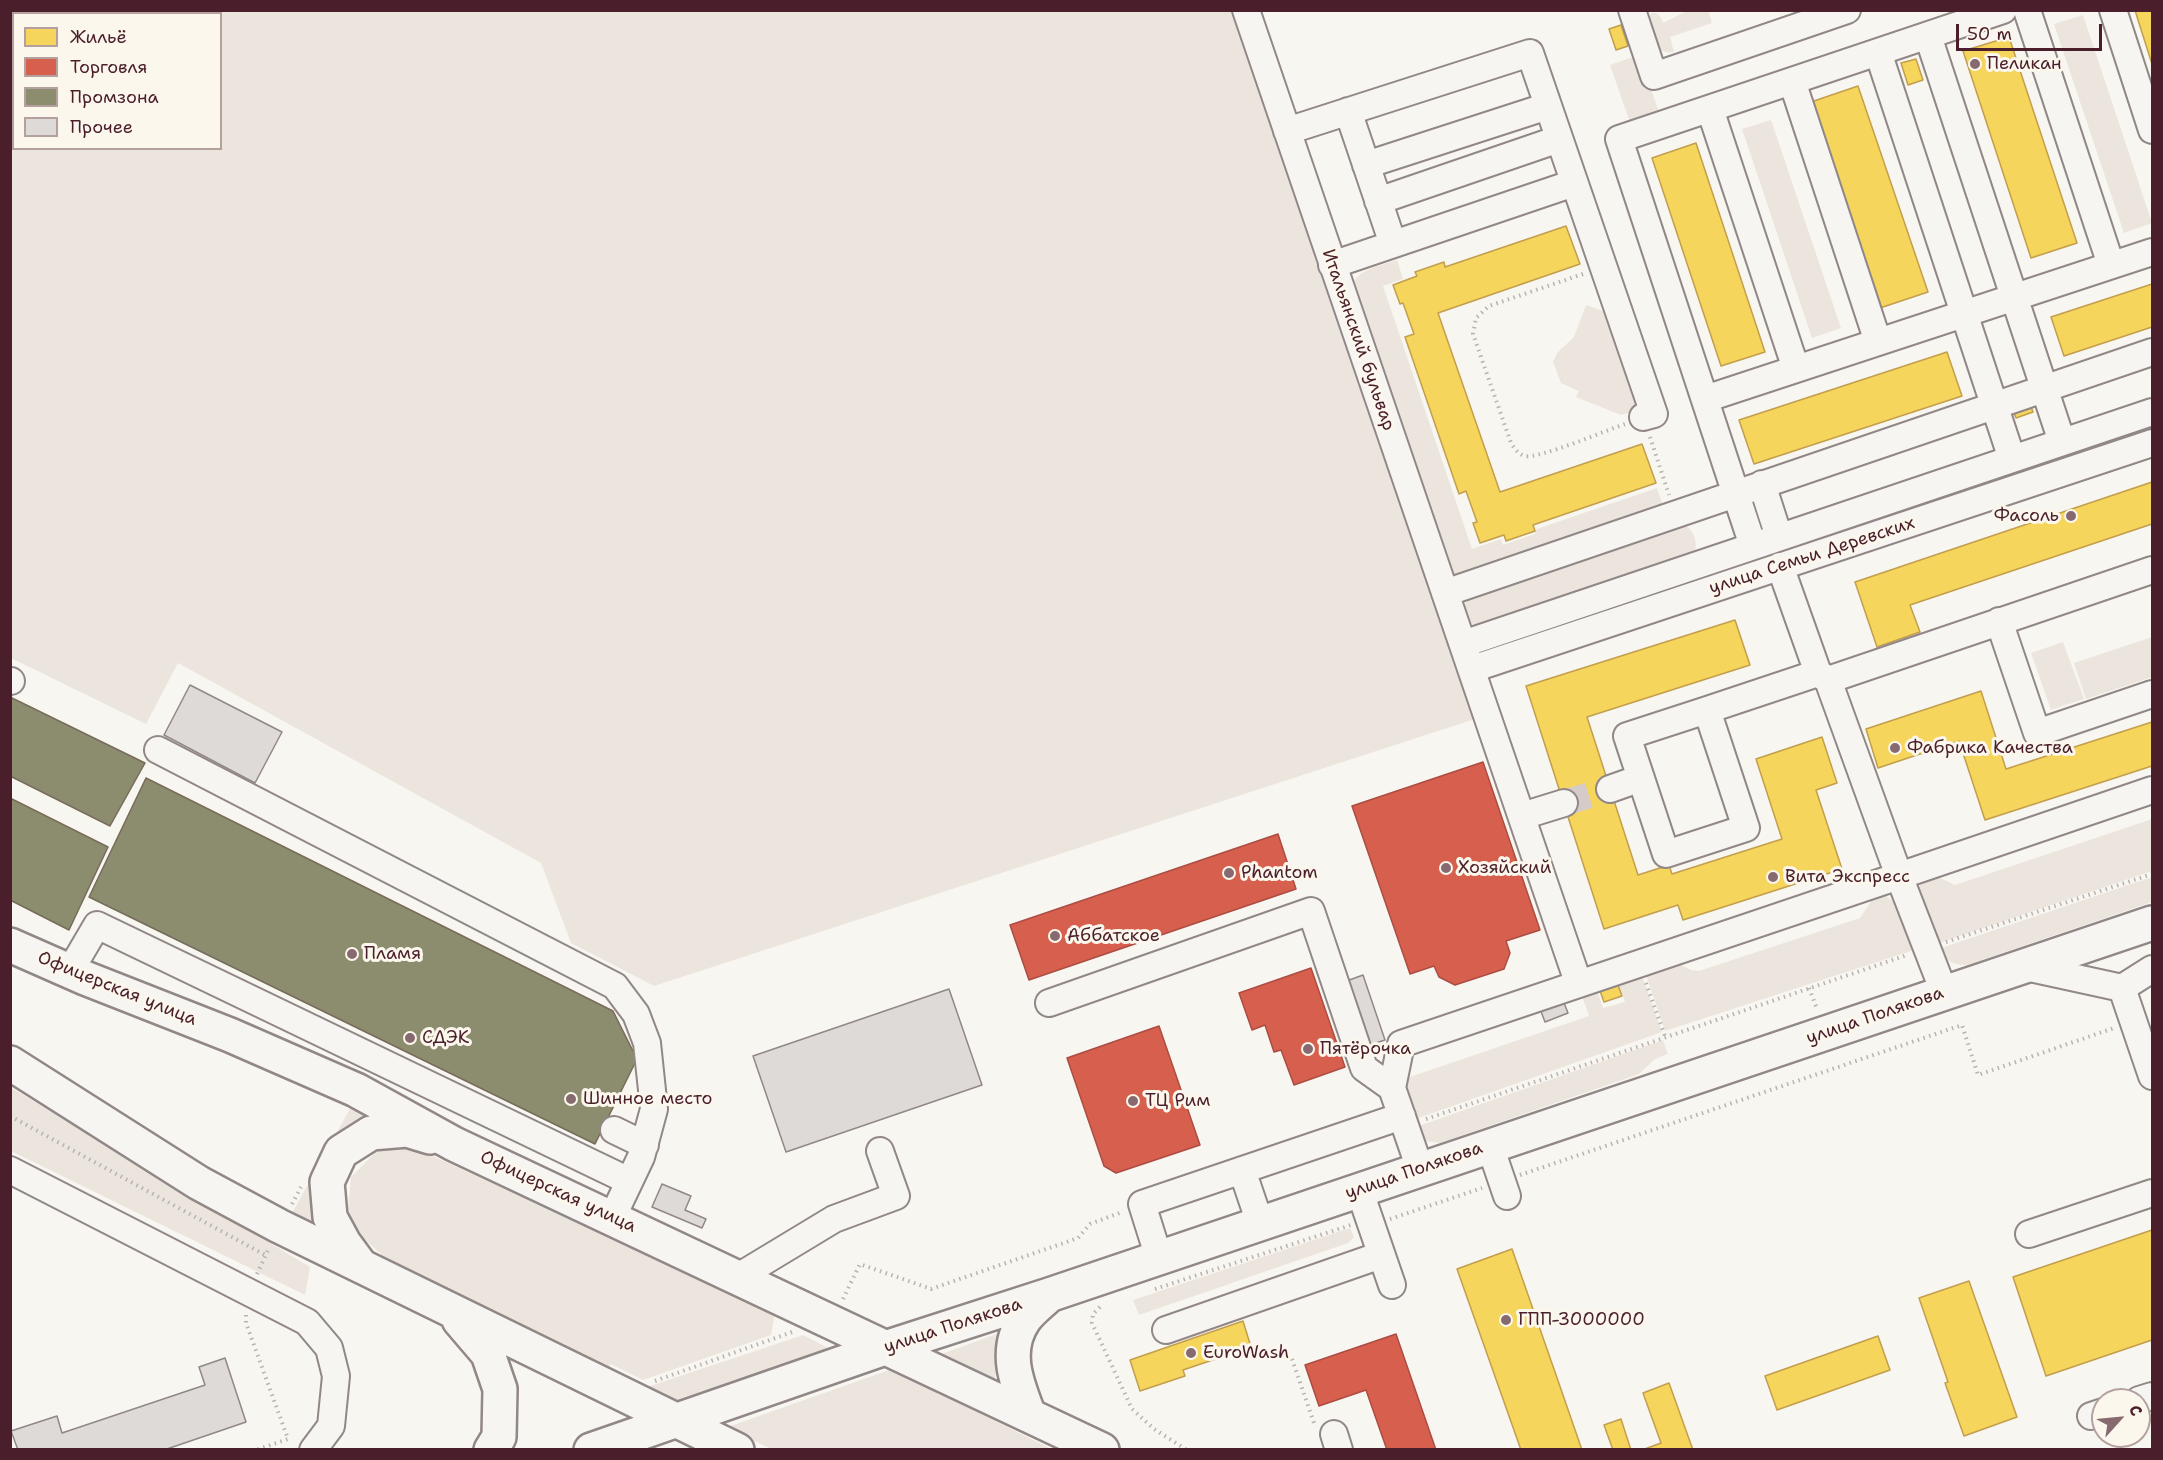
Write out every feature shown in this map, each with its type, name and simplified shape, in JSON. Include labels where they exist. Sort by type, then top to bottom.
[{"type":"main road","name":"улица Полякова","points":[[591,1449],[888,1347],[1049,1295],[1157,1273],[1260,1223],[1364,1204],[1420,1169],[2152,923]]},
{"type":"main road","name":"Офицерская улица","points":[[10,945],[230,1035],[356,1090],[454,1144],[1102,1449]]},
{"type":"main road","points":[[10,1064],[199,1183],[279,1226],[737,1449]]},
{"type":"main road","points":[[363,1268],[344,1243],[330,1217],[327,1182],[341,1152],[371,1133],[407,1130],[454,1144]]},
{"type":"main road","points":[[1029,1415],[1014,1377],[1013,1342],[1024,1319],[1049,1295]]},
{"type":"main road","points":[[450,1310],[488,1354],[500,1389],[499,1437],[491,1449]]},
{"type":"street","name":"Итальянский бульвар","points":[[1246,10],[1578,982]]},
{"type":"street","points":[[1632,10],[1654,76],[1842,11]]},
{"type":"street","points":[[1753,546],[1619,140],[2003,10]]},
{"type":"street","points":[[2026,10],[2111,265]]},
{"type":"street","points":[[2113,10],[2152,130]]},
{"type":"street","points":[[1928,36],[2062,442]]},
{"type":"street","points":[[1878,52],[2012,459]]},
{"type":"street","points":[[1287,131],[1530,53],[1654,414],[1643,417]]},
{"type":"street","points":[[1792,81],[1878,342]]},
{"type":"street","points":[[1366,165],[1548,106]]},
{"type":"street","points":[[1710,109],[1796,369]]},
{"type":"street","points":[[1348,111],[1394,244]]},
{"type":"street","points":[[1378,201],[1559,139]]},
{"type":"street","points":[[1332,265],[1574,183]]},
{"type":"street","points":[[1705,399],[2152,252]]},
{"type":"street","points":[[1445,593],[2152,352]]},
{"type":"street","points":[[1463,644],[2152,412]]},
{"type":"street","name":"улица Семьи Деревских","points":[[1472,669],[2152,443]]},
{"type":"street","points":[[1762,484],[1779,537]]},
{"type":"street","points":[[1780,566],[1944,992]]},
{"type":"street","points":[[1707,710],[1746,828],[1666,854],[1627,736],[1707,710],[1999,621],[2152,570]]},
{"type":"street","points":[[1999,621],[2037,733],[2152,694]]},
{"type":"street","points":[[158,750],[615,986],[636,1014],[647,1043],[654,1109],[645,1145],[612,1218]]},
{"type":"street","points":[[1610,789],[1641,778]]},
{"type":"street","points":[[1420,1169],[1392,1088],[1401,1044],[1578,982],[2152,790]]},
{"type":"street","points":[[1522,816],[1564,803]]},
{"type":"street","points":[[1049,1003],[1311,911],[1364,1068],[1392,1088]]},
{"type":"street","points":[[70,970],[97,925],[629,1181]]},
{"type":"street","points":[[2020,966],[2122,988],[2152,969]]},
{"type":"street","points":[[2122,988],[2152,1076]]},
{"type":"street","points":[[1157,1273],[1142,1204],[1242,1170],[1403,1121]]},
{"type":"street","points":[[614,1130],[645,1145]]},
{"type":"street","points":[[1490,1146],[1504,1189]]},
{"type":"street","points":[[738,1277],[834,1219],[896,1196],[880,1151]]},
{"type":"street","points":[[10,1170],[307,1322],[329,1348],[336,1376],[331,1426],[313,1449]]},
{"type":"street","points":[[1242,1170],[1260,1223]]},
{"type":"street","points":[[2029,1234],[2152,1193]]},
{"type":"street","points":[[1364,1204],[1392,1285]]},
{"type":"street","points":[[1166,1330],[1381,1255]]},
{"type":"path","points":[[1603,267],[1490,306],[1476,318],[1473,334],[1511,443],[1516,451],[1523,456],[1539,454],[1643,417],[1669,496]]},
{"type":"path","points":[[1403,1121],[2152,874]]},
{"type":"path","points":[[1639,962],[1665,1036]]},
{"type":"path","points":[[1157,1273],[1364,1204],[1386,1220],[1504,1189],[1962,1025],[1978,1075],[2133,1022]]},
{"type":"path","points":[[10,1116],[265,1255]]},
{"type":"path","points":[[831,1320],[860,1264],[931,1289],[1078,1238],[1090,1224],[1142,1204]]},
{"type":"path","points":[[256,1449],[288,1439],[246,1323],[248,1293],[279,1226]]},
{"type":"path","points":[[1109,1304],[1098,1308],[1092,1323],[1132,1409],[1154,1429],[1187,1449]]},
{"type":"path","points":[[616,1392],[630,1377],[645,1384],[799,1330]]},
{"type":"path","points":[[1292,1359],[1329,1437]]},
{"type":"shaded area","points":[[1708,10],[1712,23],[1670,37],[1674,52],[1663,51],[1653,39],[1648,22],[1651,13],[1660,16],[1663,23],[1687,11]]},
{"type":"shaded area","points":[[10,11],[1233,11],[1288,162],[1478,718],[654,986],[571,943],[541,863],[178,663],[146,724],[11,658]]},
{"type":"shaded area","points":[[2083,15],[2152,223],[2124,233],[2054,24]]},
{"type":"shaded area","points":[[1639,55],[1661,118],[1632,128],[1610,65]]},
{"type":"shaded area","points":[[1771,120],[1841,328],[1812,338],[1742,129]]},
{"type":"shaded area","points":[[1397,260],[1403,279],[1383,286],[1472,549],[1501,539],[1503,545],[1535,534],[1534,530],[1657,488],[1664,509],[1464,576],[1454,575],[1450,571],[1352,284],[1366,271]]},
{"type":"shaded area","points":[[1586,305],[1603,311],[1637,410],[1621,415],[1576,397],[1579,391],[1561,383],[1553,362],[1557,353],[1574,337]]},
{"type":"shaded area","points":[[1682,524],[1695,537],[1694,556],[1478,628],[1467,616],[1464,605],[1474,592]]},
{"type":"shaded area","points":[[2152,637],[2152,677],[2086,699],[2074,663]]},
{"type":"shaded area","points":[[2063,642],[2084,699],[2051,710],[2031,653]]},
{"type":"shaded area","points":[[2152,819],[2152,871],[1939,943],[1918,889],[1924,877],[1936,876],[1955,885]]},
{"type":"shaded area","points":[[2152,877],[2152,902],[1967,965],[1951,962],[1941,948]]},
{"type":"shaded area","points":[[1884,895],[1900,911],[1914,950],[1665,1031],[1644,969],[1675,962],[1691,970],[1699,971],[1860,918],[1872,900]]},
{"type":"shaded area","points":[[1640,970],[1662,1032],[1413,1120],[1401,1082],[1404,1079],[1589,1016],[1580,990],[1595,985],[1603,1008],[1625,1002],[1617,978]]},
{"type":"shaded area","points":[[1663,1040],[1668,1054],[1655,1059],[1639,1074],[1440,1143],[1424,1141],[1416,1127]]},
{"type":"shaded area","points":[[10,1087],[310,1267],[305,1295],[11,1151]]},
{"type":"shaded area","points":[[353,1103],[386,1120],[363,1130],[317,1228],[291,1215]]},
{"type":"shaded area","points":[[400,1146],[424,1152],[775,1313],[771,1335],[643,1380],[611,1364],[606,1372],[383,1256],[361,1236],[348,1209],[351,1177],[376,1152]]},
{"type":"shaded area","points":[[1350,1228],[1354,1237],[1348,1243],[1139,1315],[1133,1300]]},
{"type":"shaded area","points":[[1010,1329],[994,1382],[939,1355]]},
{"type":"shaded area","points":[[803,1335],[830,1349],[666,1403],[646,1393],[650,1386]]},
{"type":"shaded area","points":[[892,1369],[1051,1449],[772,1449],[725,1428]]},
{"type":"building: Жильё","points":[[2135,10],[2152,10],[2152,64],[2138,20]]},
{"type":"building: Жильё","points":[[1621,25],[1628,46],[1616,50],[1609,29]]},
{"type":"building: Жильё","points":[[2009,37],[2077,243],[2031,258],[1963,51]]},
{"type":"building: Жильё","points":[[1916,59],[1923,80],[1908,85],[1901,63]]},
{"type":"building: Жильё","points":[[1858,86],[1928,292],[1880,308],[1811,102]]},
{"type":"building: Жильё","points":[[1696,143],[1765,352],[1721,366],[1652,158]]},
{"type":"building: Жильё","points":[[1566,226],[1580,264],[1438,313],[1500,492],[1642,444],[1656,483],[1533,525],[1535,531],[1506,541],[1504,535],[1480,543],[1473,523],[1477,522],[1466,491],[1459,494],[1405,337],[1414,334],[1403,303],[1400,304],[1393,285],[1417,276],[1415,272],[1444,262],[1445,267]]},
{"type":"building: Жильё","points":[[2152,284],[2152,327],[2064,356],[2051,317]]},
{"type":"building: Жильё","points":[[1947,352],[1962,396],[1754,464],[1739,420]]},
{"type":"building: Жильё","points":[[2029,402],[2033,412],[2016,418],[2012,408]]},
{"type":"building: Жильё","points":[[2152,482],[2152,524],[1910,605],[1920,632],[1877,647],[1855,582]]},
{"type":"building: Жильё","points":[[1735,620],[1750,665],[1587,717],[1638,875],[1669,865],[1672,874],[1782,839],[1756,759],[1822,737],[1837,783],[1816,790],[1842,869],[1683,920],[1678,905],[1604,929],[1526,686]]},
{"type":"building: Жильё","points":[[1981,691],[2006,769],[2152,722],[2152,766],[1985,820],[1959,741],[1878,768],[1866,729]]},
{"type":"building: Жильё","points":[[1617,982],[1622,996],[1604,1002],[1599,988]]},
{"type":"building: Жильё","points":[[2152,1230],[2152,1340],[2046,1376],[2013,1277]]},
{"type":"building: Жильё","name":"ГПП-3000000","points":[[1512,1249],[1582,1450],[1521,1450],[1457,1269]]},
{"type":"building: Жильё","points":[[1969,1281],[2017,1417],[1964,1436],[1919,1298]]},
{"type":"building: Жильё","name":"EuroWash","points":[[1243,1321],[1251,1347],[1183,1370],[1185,1376],[1140,1391],[1130,1360]]},
{"type":"building: Жильё","points":[[1878,1336],[1890,1370],[1777,1410],[1765,1376]]},
{"type":"building: Жильё","points":[[1669,1383],[1693,1450],[1642,1450],[1661,1443],[1643,1393]]},
{"type":"building: Жильё","points":[[1621,1419],[1631,1450],[1613,1450],[1604,1425]]},
{"type":"building: Торговля","name":"Хозяйский","points":[[1483,762],[1540,930],[1506,941],[1510,953],[1504,969],[1455,985],[1439,977],[1434,966],[1410,974],[1352,806]]},
{"type":"building: Торговля","points":[[1278,834],[1296,889],[1029,980],[1010,925]]},
{"type":"building: Торговля","points":[[1311,968],[1345,1067],[1294,1085],[1281,1050],[1274,1052],[1265,1025],[1252,1030],[1239,993]]},
{"type":"building: Торговля","name":"ТЦ Рим","points":[[1159,1026],[1200,1145],[1116,1173],[1104,1166],[1067,1058]]},
{"type":"building: Торговля","points":[[1396,1334],[1436,1450],[1387,1450],[1366,1390],[1319,1406],[1305,1365]]},
{"type":"building: Промзона","points":[[10,697],[145,763],[110,826],[10,776]]},
{"type":"building: Промзона","name":"Пламя","points":[[146,778],[613,1011],[637,1059],[595,1144],[89,897]]},
{"type":"building: Промзона","points":[[10,798],[108,847],[69,930],[10,900]]},
{"type":"building: Прочее","points":[[190,685],[282,732],[255,783],[164,735]]},
{"type":"building: Прочее","points":[[1363,975],[1385,1040],[1367,1046],[1344,982]]},
{"type":"building: Прочее","points":[[949,989],[982,1085],[786,1152],[753,1056]]},
{"type":"building: Прочее","points":[[1562,998],[1568,1013],[1545,1022],[1539,1006]]},
{"type":"building: Прочее","points":[[662,1184],[691,1196],[685,1210],[706,1219],[702,1228],[652,1207]]},
{"type":"building: Прочее","points":[[225,1358],[246,1422],[164,1450],[18,1450],[11,1431],[57,1416],[62,1433],[205,1385],[199,1367]]},
{"type":"tunnel","points":[[1564,803],[1610,789]]},
{"type":"place","name":"Пеликан","points":[[1975,64]]},
{"type":"place","name":"Фасоль","points":[[2071,516]]},
{"type":"place","name":"Фабрика Качества","points":[[1895,748]]},
{"type":"place","name":"Хозяйский","points":[[1446,868]]},
{"type":"place","name":"Phantom","points":[[1229,873]]},
{"type":"place","name":"Вита Экспресс","points":[[1773,877]]},
{"type":"place","name":"Аббатское","points":[[1055,936]]},
{"type":"place","name":"Пламя","points":[[352,954]]},
{"type":"place","name":"СДЭК","points":[[410,1038]]},
{"type":"place","name":"Пятёрочка","points":[[1308,1049]]},
{"type":"place","name":"Шинное место","points":[[571,1099]]},
{"type":"place","name":"ТЦ Рим","points":[[1133,1101]]},
{"type":"place","name":"ГПП-3000000","points":[[1506,1320]]},
{"type":"place","name":"EuroWash","points":[[1191,1353]]}]
